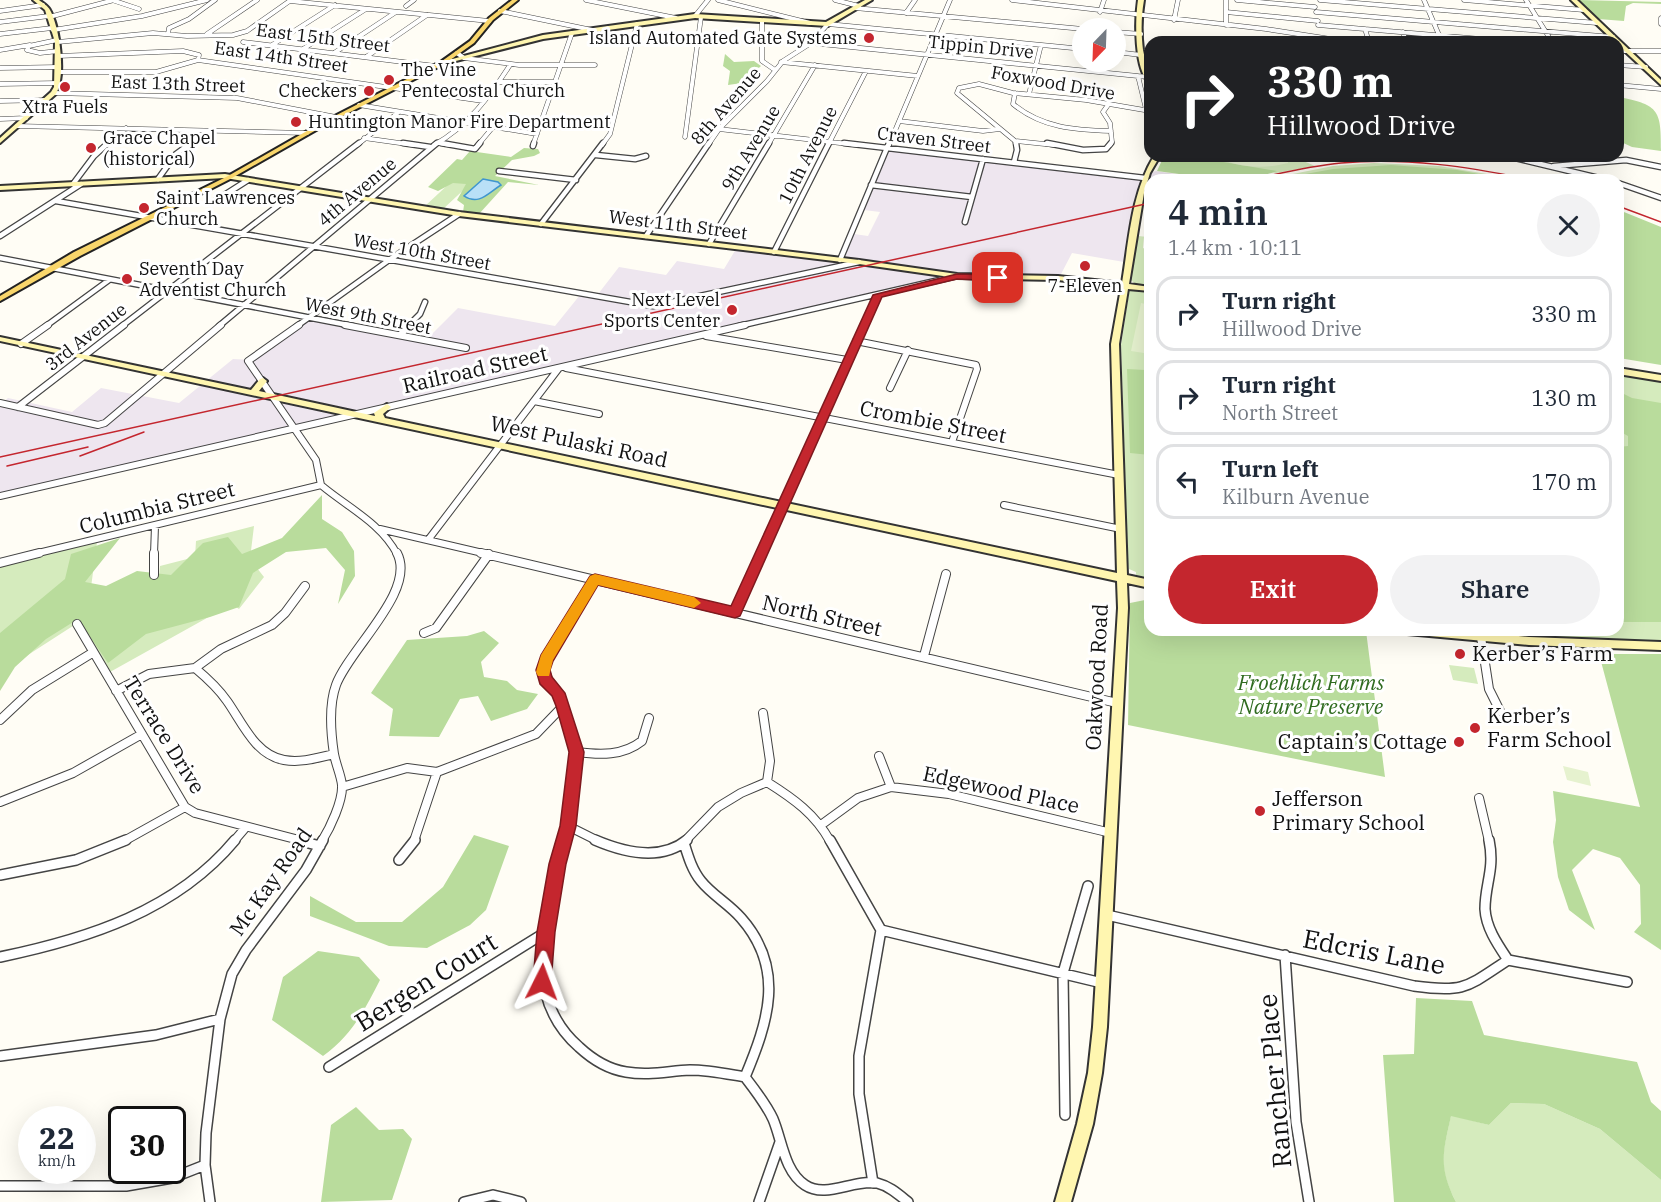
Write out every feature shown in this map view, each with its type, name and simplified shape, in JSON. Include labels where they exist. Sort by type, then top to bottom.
[{"type":"main road","points":[[0,299],[53,268],[230,177],[336,117],[459,55],[489,21],[515,0]]},
{"type":"street","points":[[2,138],[47,100],[54,93],[58,83],[58,41],[47,9],[36,0]]},
{"type":"street","points":[[0,22],[49,17],[113,0],[139,9]]},
{"type":"street","points":[[0,34],[141,16],[206,0],[214,1]]},
{"type":"street","points":[[207,34],[256,0]]},
{"type":"street","points":[[17,49],[58,41],[153,33],[225,36],[242,33],[290,0],[489,21]]},
{"type":"street","points":[[406,6],[414,0]]},
{"type":"street","points":[[586,0],[676,18]]},
{"type":"street","points":[[685,137],[698,16],[708,0]]},
{"type":"street","points":[[718,0],[810,23]]},
{"type":"street","points":[[835,0],[857,7],[906,13],[1072,28]]},
{"type":"street","points":[[775,70],[781,62],[811,43],[830,21],[869,0]]},
{"type":"street","points":[[906,13],[915,0]]},
{"type":"street","points":[[840,260],[950,0]]},
{"type":"street","points":[[1012,0],[1139,17],[1320,36]]},
{"type":"street","points":[[1040,5],[1044,0]]},
{"type":"street","points":[[1100,12],[1104,0]]},
{"type":"street","points":[[1141,0],[1139,17],[1141,55],[1144,64]]},
{"type":"street","points":[[1167,0],[1178,1],[1174,20]]},
{"type":"street","points":[[1226,0],[1226,25]]},
{"type":"street","points":[[1237,0],[1315,7]]},
{"type":"street","points":[[1314,0],[1318,23],[1315,35]]},
{"type":"street","points":[[1320,0],[1597,23]]},
{"type":"street","points":[[1424,0],[1440,35]]},
{"type":"street","points":[[1464,0],[1584,10]]},
{"type":"street","points":[[1526,0],[1549,36]]},
{"type":"street","points":[[1574,0],[1612,36]]},
{"type":"street","points":[[153,33],[189,19],[214,1]]},
{"type":"street","points":[[0,10],[43,5]]},
{"type":"street","points":[[272,45],[336,5]]},
{"type":"street","points":[[303,49],[366,9]]},
{"type":"street","points":[[500,11],[592,30]]},
{"type":"street","points":[[334,53],[396,12]]},
{"type":"street","points":[[1226,12],[1365,29],[1451,36]]},
{"type":"street","points":[[1316,12],[1602,36]]},
{"type":"street","points":[[366,57],[427,15]]},
{"type":"street","points":[[459,55],[572,33],[698,16],[828,24],[1072,48]]},
{"type":"street","points":[[1661,18],[1661,24]]},
{"type":"street","name":"8th Avenue","points":[[646,236],[719,129],[775,70],[762,61],[762,21]]},
{"type":"street","points":[[541,224],[610,134],[637,24]]},
{"type":"street","points":[[168,34],[169,28]]},
{"type":"street","points":[[1365,29],[1367,36]]},
{"type":"street","points":[[1403,32],[1404,36]]},
{"type":"street","points":[[533,146],[572,33]]},
{"type":"street","points":[[1126,33],[1141,34]]},
{"type":"street","name":"East 15th Street","points":[[243,42],[435,66]]},
{"type":"street","name":"Tippin Drive","points":[[811,43],[1144,78]]},
{"type":"street","points":[[27,50],[32,45]]},
{"type":"street","points":[[1029,94],[1041,45]]},
{"type":"street","points":[[1624,47],[1661,83]]},
{"type":"street","points":[[0,50],[17,49],[58,54],[183,51],[197,53],[198,60]]},
{"type":"street","points":[[1624,52],[1661,51]]},
{"type":"street","points":[[1126,53],[1141,55]]},
{"type":"street","points":[[459,55],[510,65],[595,65]]},
{"type":"street","name":"East 14th Street","points":[[0,68],[156,72],[198,60],[483,101]]},
{"type":"street","points":[[781,62],[918,76]]},
{"type":"street","name":"4th Avenue","points":[[18,406],[102,425],[430,147],[450,138],[500,82],[510,65]]},
{"type":"street","name":"9th Avenue","points":[[709,244],[814,65]]},
{"type":"street","points":[[1624,65],[1646,67]]},
{"type":"street","name":"10th Avenue","points":[[774,252],[866,71]]},
{"type":"street","points":[[1138,76],[1144,94]]},
{"type":"street","points":[[500,82],[555,82]]},
{"type":"street","points":[[0,84],[58,83]]},
{"type":"street","name":"Foxwood Drive","points":[[1000,129],[957,93],[962,86],[976,84],[1015,93],[1144,110]]},
{"type":"street","points":[[1624,86],[1661,89]]},
{"type":"street","name":"East 13th Street","points":[[54,93],[237,98],[336,117]]},
{"type":"street","points":[[1015,93],[1013,104],[1040,122],[1080,129],[1111,131]]},
{"type":"street","points":[[1061,105],[1063,98]]},
{"type":"street","points":[[0,100],[47,100]]},
{"type":"street","points":[[359,105],[537,134]]},
{"type":"street","points":[[899,121],[983,131],[1000,129],[1015,141],[1102,150],[1110,146],[1112,142],[1110,123],[1103,112],[1108,105]]},
{"type":"street","name":"3rd Avenue","points":[[18,406],[399,112]]},
{"type":"street","points":[[0,118],[26,118]]},
{"type":"street","points":[[17,126],[307,133]]},
{"type":"street","points":[[439,143],[475,149],[493,127]]},
{"type":"street","points":[[0,236],[56,201],[77,184],[94,156],[126,128]]},
{"type":"street","name":"Craven Street","points":[[719,129],[1144,178]]},
{"type":"street","points":[[364,138],[430,147]]},
{"type":"street","points":[[1014,162],[1017,150],[1015,141]]},
{"type":"street","points":[[158,179],[176,154],[187,146]]},
{"type":"street","points":[[596,155],[635,159],[646,156]]},
{"type":"street","points":[[964,222],[983,159]]},
{"type":"street","points":[[1624,160],[1661,167]]},
{"type":"street","points":[[1535,162],[1584,174]]},
{"type":"street","points":[[1554,166],[1602,162]]},
{"type":"street","points":[[499,171],[576,180]]},
{"type":"street","name":"West 11th Street","points":[[0,188],[230,177],[459,214],[957,276],[1058,278],[1144,288]]},
{"type":"street","points":[[216,201],[248,180]]},
{"type":"street","name":"Oakwood Road","points":[[1063,1202],[1085,1124],[1095,1073],[1112,833],[1123,578],[1115,344],[1144,183]]},
{"type":"street","points":[[871,185],[972,197]]},
{"type":"street","points":[[1624,185],[1661,198]]},
{"type":"street","name":"West 10th Street","points":[[56,201],[653,306],[859,262]]},
{"type":"street","points":[[321,484],[316,460],[248,361],[389,260],[459,214]]},
{"type":"street","name":"West 9th Street","points":[[0,258],[466,348]]},
{"type":"street","name":"Railroad Street","points":[[0,496],[957,276]]},
{"type":"street","points":[[21,344],[109,280]]},
{"type":"street","points":[[735,612],[878,295]]},
{"type":"street","points":[[400,336],[420,314],[426,302]]},
{"type":"street","points":[[701,335],[847,360]]},
{"type":"street","name":"West Pulaski Road","points":[[0,339],[1144,583]]},
{"type":"street","points":[[856,341],[976,365],[977,369],[952,442]]},
{"type":"street","points":[[890,388],[908,350]]},
{"type":"street","points":[[428,540],[561,368]]},
{"type":"street","name":"Crombie Street","points":[[561,368],[1119,475]]},
{"type":"street","points":[[1624,372],[1661,378]]},
{"type":"street","points":[[253,393],[262,381]]},
{"type":"street","points":[[534,401],[599,414]]},
{"type":"street","points":[[0,403],[18,406]]},
{"type":"street","points":[[382,420],[378,413],[387,407]]},
{"type":"street","name":"Columbia Street","points":[[0,563],[321,484]]},
{"type":"street","name":"Mc Kay Road","points":[[210,1202],[205,1164],[206,1133],[220,1019],[232,974],[246,950],[289,895],[332,824],[342,787],[334,754],[332,720],[335,687],[347,663],[388,605],[401,580],[402,567],[398,555],[380,529],[321,484]]},
{"type":"street","points":[[1004,504],[1121,529]]},
{"type":"street","points":[[154,576],[155,526]]},
{"type":"street","name":"North Street","points":[[380,529],[1117,703]]},
{"type":"street","points":[[424,633],[436,628],[489,554]]},
{"type":"street","points":[[924,656],[946,574]]},
{"type":"street","points":[[595,579],[546,659],[543,670],[545,680],[558,693],[577,752],[568,826],[558,864],[546,932],[542,982],[548,1008],[565,1034],[588,1057],[612,1069],[638,1075],[688,1070],[711,1071],[745,1077],[759,1095],[773,1120],[792,1169],[804,1186],[832,1196],[856,1186],[873,1183],[899,1194],[908,1202]]},
{"type":"street","points":[[116,691],[149,674],[195,668],[221,649],[255,634],[279,619],[305,586]]},
{"type":"street","name":"Terrace Drive","points":[[77,624],[92,653],[185,807],[195,813],[320,846]]},
{"type":"street","points":[[1462,636],[1661,646]]},
{"type":"street","points":[[1481,638],[1489,689],[1500,711]]},
{"type":"street","points":[[0,720],[32,690],[92,653]]},
{"type":"street","points":[[195,668],[215,683],[248,733],[269,756],[301,763],[334,754]]},
{"type":"street","points":[[342,787],[407,768],[437,772],[536,734],[563,706]]},
{"type":"street","points":[[763,713],[770,760],[767,782]]},
{"type":"street","points":[[577,752],[594,755],[633,748],[644,739],[649,718]]},
{"type":"street","points":[[0,802],[73,772],[142,734]]},
{"type":"street","points":[[879,756],[891,788]]},
{"type":"street","points":[[399,860],[416,839],[437,772]]},
{"type":"street","points":[[568,826],[608,847],[627,852],[646,854],[667,850],[684,843],[724,801],[767,782]]},
{"type":"street","points":[[767,782],[799,802],[821,825],[880,930],[878,962],[859,1056],[859,1094],[873,1183]]},
{"type":"street","name":"Edgewood Place","points":[[821,825],[858,798],[891,788],[949,794],[1112,833]]},
{"type":"street","points":[[1479,798],[1492,859],[1486,917],[1492,934],[1508,960],[1627,982]]},
{"type":"street","points":[[0,875],[76,860],[121,843],[185,807]]},
{"type":"street","points":[[0,957],[34,951],[88,935],[117,924],[183,890],[221,859],[246,827]]},
{"type":"street","points":[[684,843],[693,872],[705,889],[731,909],[749,930],[763,952],[770,983],[768,1016],[745,1077]]},
{"type":"street","points":[[1065,1115],[1063,973],[1088,886]]},
{"type":"street","name":"Edcris Lane","points":[[1107,915],[1442,990],[1465,988],[1508,960]]},
{"type":"street","points":[[880,930],[1102,982]]},
{"type":"street","name":"Bergen Court","points":[[328,1067],[546,932]]},
{"type":"street","name":"Rancher Place","points":[[1285,955],[1296,1122],[1309,1202]]},
{"type":"street","points":[[0,1056],[156,1035],[220,1019]]},
{"type":"street","points":[[759,1202],[780,1142]]},
{"type":"street","points":[[0,1186],[126,1186],[172,1178],[205,1164]]},
{"type":"street","points":[[464,1202],[493,1195],[521,1202]]},
{"type":"shaded area","points":[[890,149],[1136,178],[1144,175],[1144,200],[1134,203],[1124,262],[1072,253],[1060,276],[959,275],[0,493],[0,405],[8,398],[72,412],[101,388],[179,403],[233,359],[252,360],[309,320],[424,342],[458,308],[555,326],[580,295],[595,298],[619,267],[666,275],[677,261],[724,269],[736,249],[843,262],[854,234],[868,236],[880,212],[864,210]]},
{"type":"shaded area","points":[[1156,171],[1175,174],[1147,174]]},
{"type":"green space","points":[[1579,0],[1661,2],[1661,4],[1633,3],[1626,6],[1624,21],[1598,19]]},
{"type":"green space","points":[[725,54],[734,62],[754,61],[761,66],[742,83],[728,85],[730,71],[723,66]]},
{"type":"green space","points":[[1624,98],[1643,103],[1650,107],[1659,118],[1661,151],[1632,147],[1624,143]]},
{"type":"green space","points":[[524,148],[538,149],[540,153],[512,160],[495,176],[539,185],[508,182],[479,214],[463,212],[464,205],[457,200],[466,184],[453,183],[438,191],[428,187],[457,159],[462,160],[470,151],[511,157]]},
{"type":"green space","points":[[1161,162],[1224,162],[1277,171],[1268,174],[1180,174],[1157,171]]},
{"type":"green space","points":[[1216,162],[1306,162],[1315,166],[1276,173]]},
{"type":"green space","points":[[1228,162],[1288,162],[1269,166]]},
{"type":"green space","points":[[1374,163],[1439,166],[1487,174],[1293,174],[1333,166]]},
{"type":"green space","points":[[1391,165],[1479,174],[1305,174],[1333,169]]},
{"type":"green space","points":[[453,180],[471,183],[442,210],[424,207]]},
{"type":"green space","points":[[1624,212],[1661,227],[1661,365],[1624,359]]},
{"type":"green space","points":[[1138,236],[1144,237],[1144,286],[1135,284],[1131,280]]},
{"type":"green space","points":[[1130,287],[1144,290],[1144,577],[1136,575],[1136,572],[1129,569],[1128,564],[1121,345]]},
{"type":"green space","points":[[1141,303],[1144,304],[1144,353],[1131,351]]},
{"type":"green space","points":[[1127,369],[1144,370],[1144,454],[1130,453]]},
{"type":"green space","points":[[1624,374],[1661,379],[1661,641],[1544,636],[1624,636]]},
{"type":"green space","points":[[1624,394],[1632,398],[1661,403],[1661,622],[1624,622],[1624,446],[1628,446],[1628,436],[1624,434]]},
{"type":"green space","points":[[322,495],[322,519],[342,532],[354,551],[355,576],[338,604],[345,570],[326,548],[286,552],[253,573],[239,607],[146,634],[108,663],[78,619],[46,639],[15,667],[0,691],[0,633],[65,579],[71,554],[120,538],[85,582],[106,586],[137,571],[171,575],[203,543],[228,537],[242,554],[282,538]]},
{"type":"green space","points":[[254,526],[250,559],[264,577],[239,609],[232,604],[110,672],[79,622],[0,673],[0,566],[97,542],[90,595],[159,577],[160,566],[195,557],[196,541]]},
{"type":"green space","name":"Froehlich Farms Nature Preserve","points":[[1144,600],[1144,636],[1367,636],[1385,777],[1128,725],[1130,603]]},
{"type":"green space","points":[[484,631],[499,643],[481,662],[484,677],[507,681],[517,690],[538,694],[527,709],[491,721],[478,696],[460,699],[439,737],[389,736],[393,709],[371,693],[407,640],[467,636]]},
{"type":"green space","points":[[1599,654],[1661,654],[1661,950],[1634,932],[1641,924],[1640,885],[1620,858],[1593,849],[1572,870],[1595,930],[1569,910],[1558,877],[1553,842],[1556,820],[1553,791],[1640,807]]},
{"type":"green space","points":[[1449,665],[1474,668],[1478,684],[1453,680]]},
{"type":"green space","points":[[1563,766],[1588,772],[1591,786],[1567,780]]},
{"type":"green space","points":[[474,835],[509,846],[486,910],[470,925],[427,948],[389,946],[310,916],[310,896],[356,922],[402,922],[443,887]]},
{"type":"green space","points":[[318,951],[359,957],[380,980],[350,1031],[323,1056],[272,1020],[283,977]]},
{"type":"green space","points":[[1416,998],[1472,1001],[1484,1035],[1637,1062],[1651,1102],[1661,1111],[1661,1180],[1600,1129],[1544,1104],[1511,1103],[1489,1125],[1451,1116],[1444,1150],[1444,1169],[1456,1202],[1394,1202],[1383,1055],[1414,1054]]},
{"type":"green space","points":[[1511,1103],[1544,1104],[1600,1129],[1661,1180],[1661,1202],[1456,1202],[1446,1178],[1443,1159],[1451,1115],[1489,1125]]},
{"type":"green space","points":[[356,1107],[379,1130],[403,1129],[412,1139],[392,1200],[321,1202],[331,1125]]},
{"type":"water","points":[[483,179],[498,182],[501,185],[479,199],[469,199],[464,196]]},
{"type":"railway","points":[[1277,174],[1353,162]]},
{"type":"railway","points":[[1414,162],[1502,174]]},
{"type":"railway","points":[[0,457],[1144,204]]},
{"type":"railway","points":[[1624,208],[1661,222]]},
{"type":"railway","points":[[80,456],[144,432]]},
{"type":"railway","points":[[7,466],[88,447]]},
{"type":"slow traffic","points":[[543,672],[546,659],[595,579],[694,603]]},
{"type":"place","name":"Island Automated Gate Systems","points":[[869,38]]},
{"type":"place","name":"The Vine Pentecostal Church","points":[[389,80]]},
{"type":"place","name":"Xtra Fuels","points":[[65,87]]},
{"type":"place","name":"Checkers","points":[[369,91]]},
{"type":"place","name":"Huntington Manor Fire Department","points":[[296,122]]},
{"type":"place","name":"Grace Chapel (historical)","points":[[91,148]]},
{"type":"place","name":"Saint Lawrences Church","points":[[144,208]]},
{"type":"place","name":"7-Eleven","points":[[1085,266]]},
{"type":"place","name":"Seventh Day Adventist Church","points":[[127,279]]},
{"type":"place","name":"Next Level Sports Center","points":[[732,310]]},
{"type":"place","name":"Kerber’s Farm","points":[[1460,654]]},
{"type":"place","name":"Kerber’s Farm School","points":[[1475,728]]},
{"type":"place","name":"Captain’s Cottage","points":[[1459,742]]},
{"type":"place","name":"Jefferson Primary School","points":[[1260,811]]},
{"type":"route","points":[[542,982],[546,932],[558,864],[568,826],[577,752],[558,693],[545,680],[543,670],[546,659],[595,579],[735,612],[878,295],[957,276],[998,278]]}]
